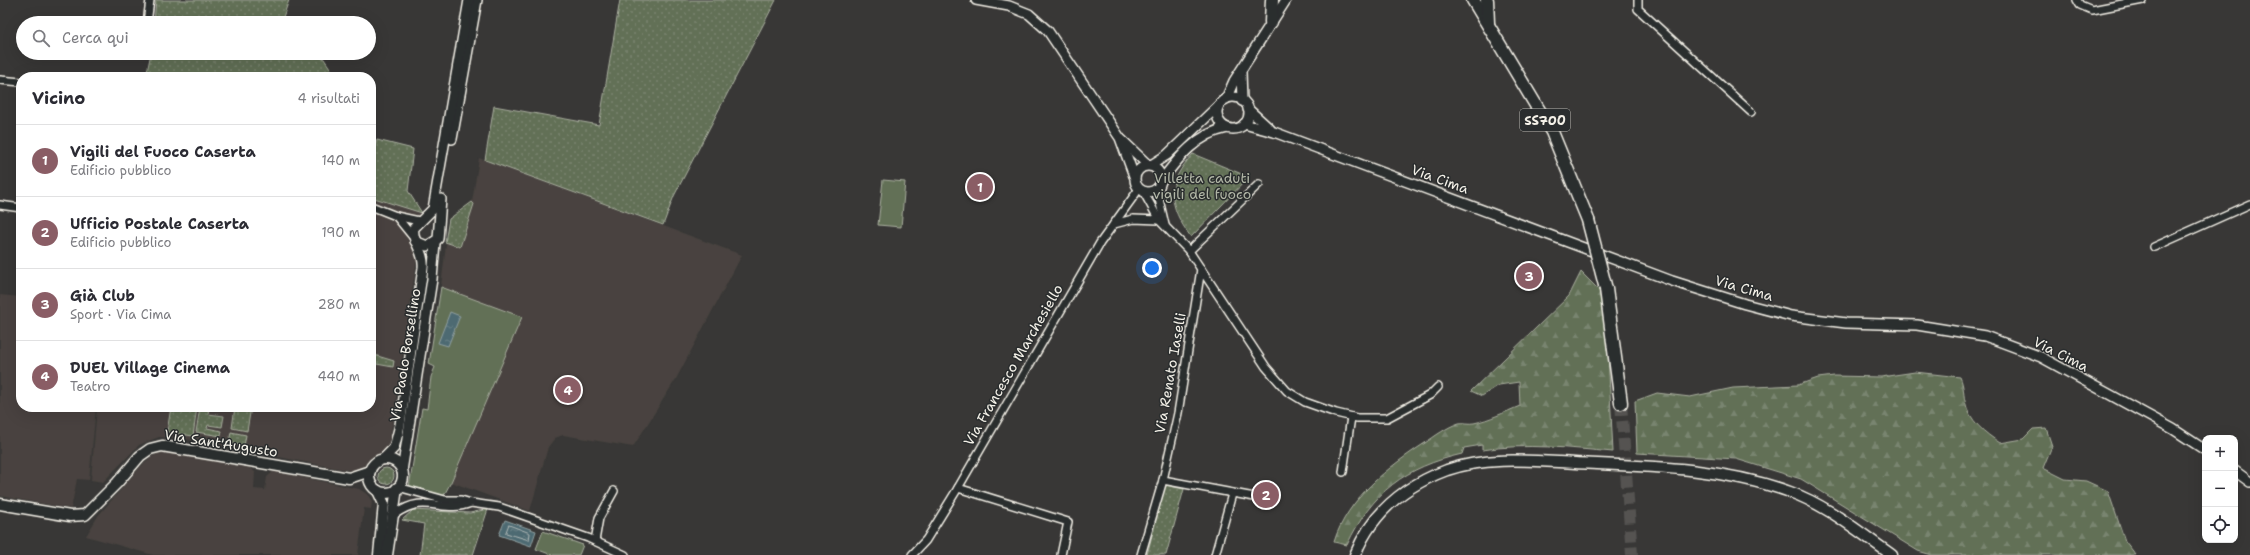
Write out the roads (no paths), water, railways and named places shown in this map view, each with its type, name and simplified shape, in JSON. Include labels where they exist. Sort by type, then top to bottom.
[{"type":"highway","points":[[1271,22],[1272,0]]},
{"type":"highway","name":"SS700","points":[[1473,0],[1552,132],[1588,220],[1606,289],[1621,403]]},
{"type":"highway","name":"SS700","points":[[1487,0],[1489,26]]},
{"type":"main road","name":"Via Sant'Augusto","points":[[0,504],[70,516],[85,515],[117,483],[140,456],[150,449],[162,446],[349,478],[370,471]]},
{"type":"main road","points":[[379,555],[384,504],[378,491],[370,480],[370,471],[373,465],[383,459],[392,460],[402,471],[402,480],[398,488],[387,555]]},
{"type":"main road","points":[[1355,555],[1365,533],[1380,512],[1406,490],[1426,479],[1448,470],[1479,463],[1508,460],[1670,468],[1737,476],[1790,492],[1810,502],[1892,555]]},
{"type":"main road","points":[[378,491],[388,492],[398,488]]},
{"type":"street","points":[[149,16],[150,0]]},
{"type":"street","points":[[414,239],[414,228],[428,217],[433,209],[470,0]]},
{"type":"street","points":[[428,217],[477,0]]},
{"type":"street","points":[[976,0],[1009,6],[1029,14],[1038,20],[1059,46],[1120,138],[1134,176],[1159,220],[1166,225],[1190,251],[1266,368],[1287,391],[1305,402],[1351,417],[1388,418],[1430,395],[1438,388]]},
{"type":"street","points":[[1226,99],[1228,90],[1286,0]]},
{"type":"street","points":[[1638,0],[1638,9],[1751,112]]},
{"type":"street","points":[[2077,0],[2080,6],[2092,10],[2143,0]]},
{"type":"street","points":[[1241,71],[1242,101]]},
{"type":"street","points":[[0,80],[16,82]]},
{"type":"street","points":[[1134,176],[1141,167],[1150,165],[1166,155],[1226,99],[1234,98],[1242,101],[1248,109],[1247,120],[1244,124],[1236,128],[1214,130],[1194,143],[1176,161],[1155,190],[1141,190]]},
{"type":"street","points":[[1219,105],[1218,118],[1227,128]]},
{"type":"street","name":"Via Cima","points":[[1248,109],[1274,132]]},
{"type":"street","name":"Via Cima","points":[[1244,124],[1274,132],[1672,281],[1745,304],[1791,316],[1846,323],[1917,324],[1984,336],[2041,357],[2173,429],[2202,448]]},
{"type":"street","points":[[1120,138],[1150,165],[1158,170],[1161,182],[1159,199],[1166,225]]},
{"type":"street","points":[[1190,251],[1259,184]]},
{"type":"street","name":"Via Francesco Marchesiello","points":[[912,555],[926,540],[958,488],[1100,243],[1141,190]]},
{"type":"street","points":[[2154,248],[2250,204]]},
{"type":"street","points":[[0,205],[16,207]]},
{"type":"street","points":[[376,208],[396,216],[428,217],[439,231]]},
{"type":"street","points":[[396,216],[414,239],[422,246],[435,243],[439,231]]},
{"type":"street","points":[[428,217],[439,231]]},
{"type":"street","points":[[1114,224],[1132,219],[1159,220]]},
{"type":"street","name":"Via Paolo Borsellino","points":[[383,459],[390,455],[394,448],[404,406],[424,261],[414,239]]},
{"type":"street","name":"Via Paolo Borsellino","points":[[402,471],[432,279],[435,243]]},
{"type":"street","name":"Via Renato Iaselli","points":[[1141,555],[1163,480],[1178,413],[1201,269]]},
{"type":"street","points":[[1343,472],[1351,417]]},
{"type":"street","points":[[2238,473],[2250,482]]},
{"type":"street","points":[[1163,480],[1265,499]]},
{"type":"street","points":[[398,488],[445,500],[462,500],[471,503],[499,507],[594,541],[625,555]]},
{"type":"street","points":[[958,488],[1068,522],[1060,555]]},
{"type":"street","points":[[594,541],[600,518],[614,491]]},
{"type":"street","points":[[1215,555],[1232,494]]},
{"type":"street","points":[[394,515],[411,505],[421,503],[463,507],[471,503]]},
{"type":"water","points":[[450,312],[460,316],[448,346],[438,343]]},
{"type":"water","points":[[505,520],[536,531],[531,546],[499,535]]},
{"type":"tunnel","points":[[1621,403],[1632,555]]},
{"type":"place","name":"Vigili del Fuoco Caserta","points":[[980,187]]},
{"type":"place","name":"Già Club","points":[[1529,276]]},
{"type":"place","name":"DUEL Village Cinema","points":[[568,390]]},
{"type":"place","name":"Ufficio Postale Caserta","points":[[1266,495]]},
{"type":"park label","name":"Villetta caduti vigili del fuoco","points":[[1202,186]]}]
